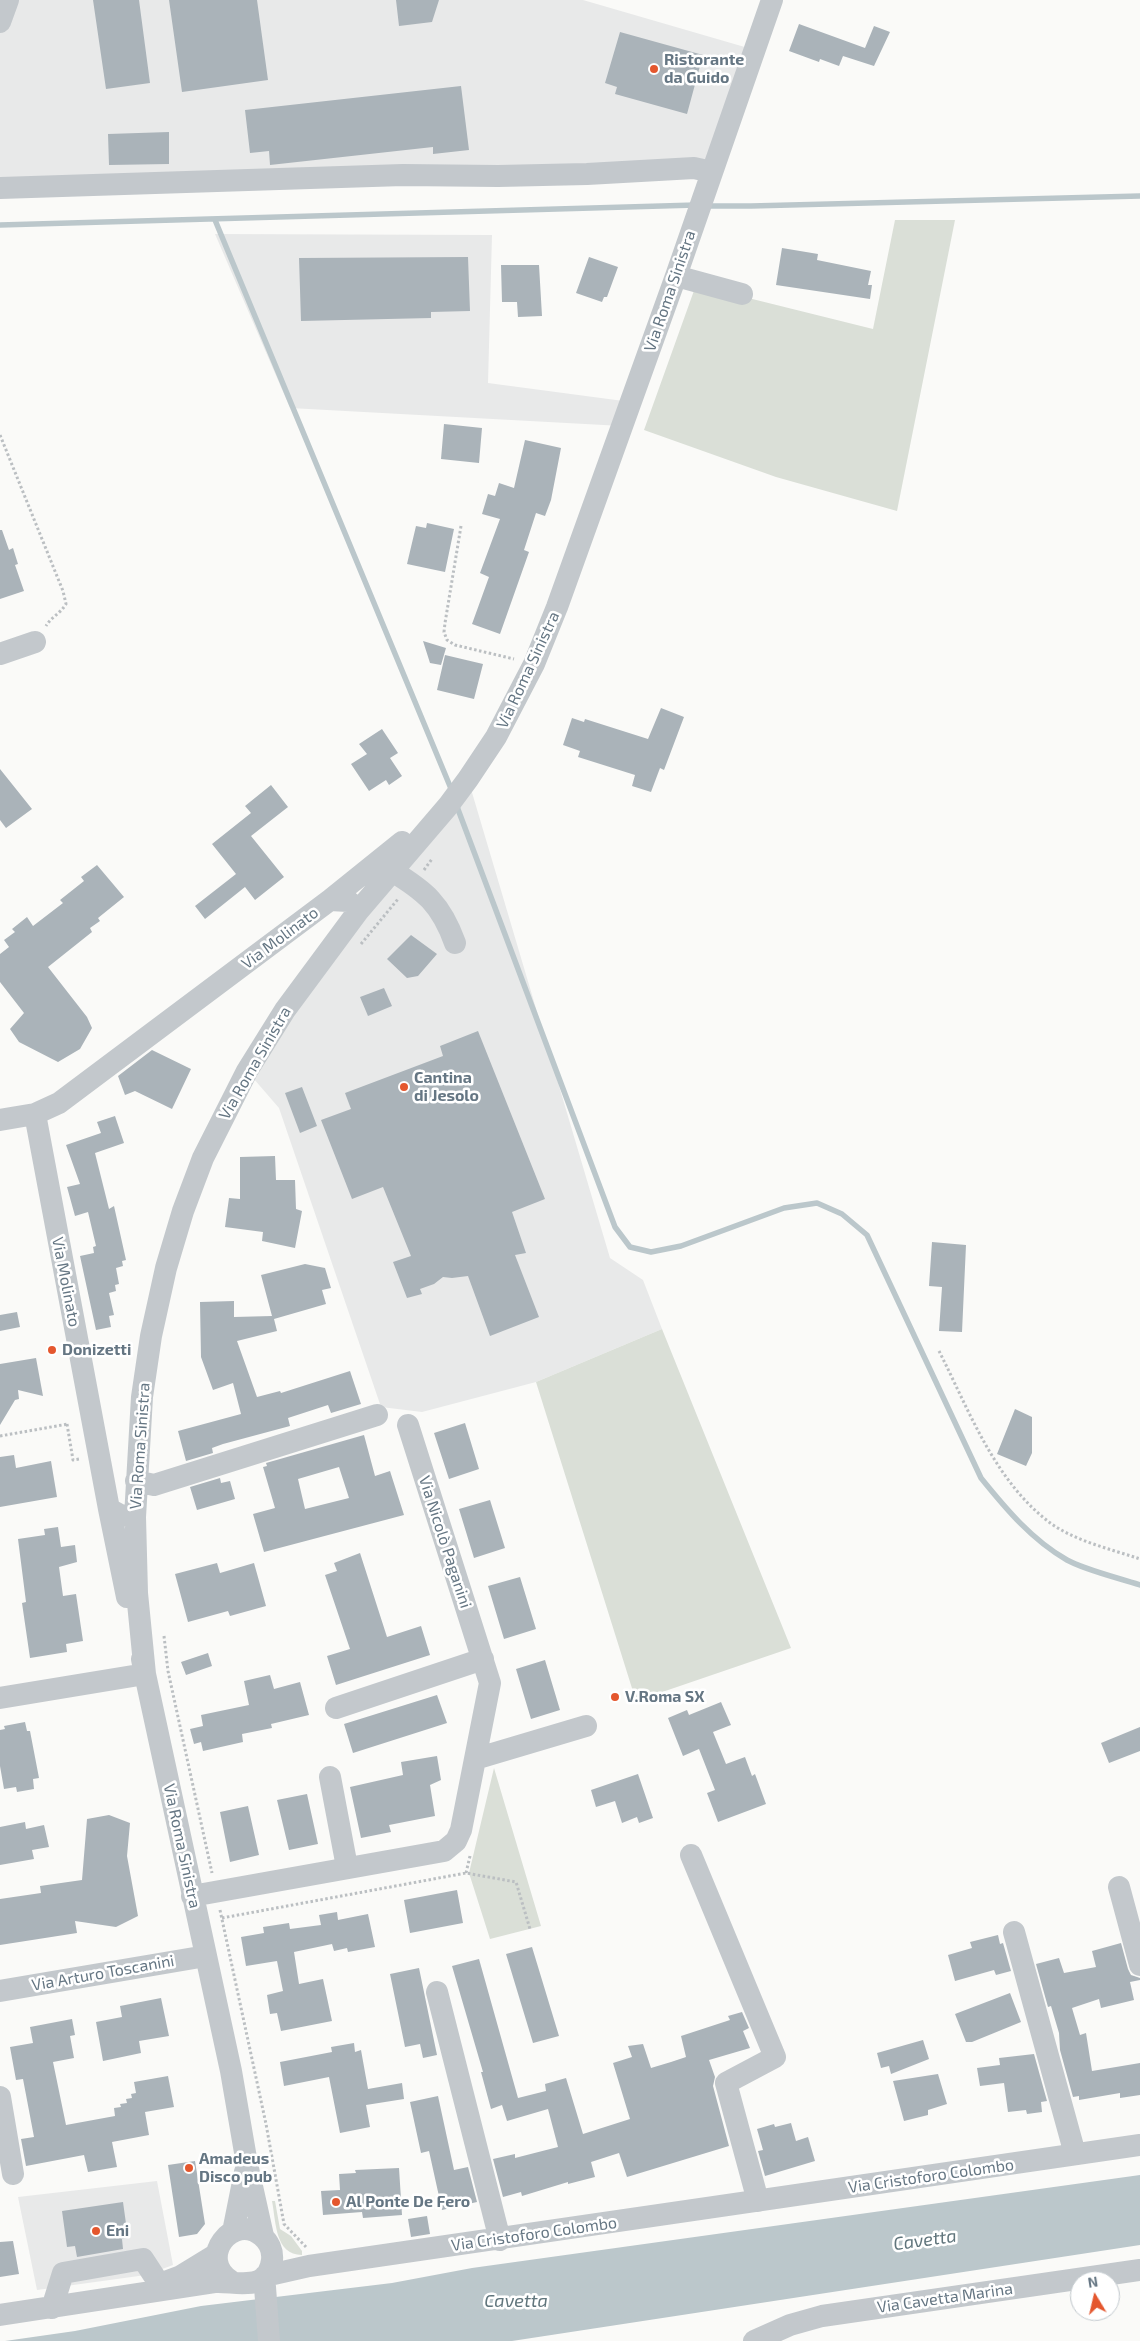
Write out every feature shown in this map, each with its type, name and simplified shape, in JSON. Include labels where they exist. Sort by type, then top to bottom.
[{"type":"street","points":[[0,22],[8,0]]},
{"type":"street","name":"Via Roma Sinistra","points":[[267,2244],[247,2164],[231,2071],[145,1674],[136,1593],[135,1517],[142,1397],[150,1336],[166,1268],[183,1211],[203,1158],[247,1071],[285,1010],[360,910],[448,806],[468,779],[496,737],[534,664],[560,598],[676,276],[772,0]]},
{"type":"street","points":[[0,188],[403,175],[498,176],[587,174],[694,168],[710,176]]},
{"type":"street","points":[[676,276],[742,294]]},
{"type":"street","points":[[0,654],[35,642]]},
{"type":"street","name":"Via Molinato","points":[[0,1120],[35,1114],[59,1103],[330,900],[448,806]]},
{"type":"street","points":[[392,870],[422,889],[434,903],[451,931],[455,943]]},
{"type":"street","name":"Via Molinato","points":[[330,900],[348,902],[360,910]]},
{"type":"street","name":"Via Molinato","points":[[35,1114],[122,1576],[145,1674]]},
{"type":"street","points":[[136,1481],[154,1485],[377,1415]]},
{"type":"street","name":"Via Nicolò Paganini","points":[[192,1896],[444,1851],[456,1841],[461,1830],[490,1682],[408,1425]]},
{"type":"street","points":[[109,1509],[120,1515],[135,1517]]},
{"type":"street","points":[[336,1708],[483,1659]]},
{"type":"street","points":[[0,1698],[145,1674]]},
{"type":"street","points":[[475,1759],[586,1726]]},
{"type":"street","points":[[330,1777],[347,1867]]},
{"type":"street","points":[[691,1855],[775,2056],[726,2083],[758,2201]]},
{"type":"street","points":[[1119,1887],[1140,1965]]},
{"type":"street","points":[[1014,1932],[1075,2154]]},
{"type":"street","name":"Via Arturo Toscanini","points":[[0,1991],[206,1956]]},
{"type":"street","points":[[438,1992],[500,2240]]},
{"type":"street","points":[[0,2097],[13,2174]]},
{"type":"street","name":"Via Cristoforo Colombo","points":[[131,2295],[216,2282],[252,2283],[310,2266],[500,2240],[1140,2145]]},
{"type":"street","name":"Via Roma Sinistra","points":[[233,2232],[247,2164]]},
{"type":"street","points":[[252,2283],[271,2265],[267,2244],[250,2230],[233,2232],[223,2239],[217,2254],[220,2270],[252,2283],[268,2331]]},
{"type":"street","name":"Via Cristoforo Colombo","points":[[267,2244],[288,2260],[310,2266]]},
{"type":"street","points":[[0,2315],[131,2295],[182,2276],[217,2254]]},
{"type":"street","points":[[52,2308],[63,2273],[143,2259],[160,2285]]},
{"type":"street","name":"Via Cavetta Marina","points":[[754,2341],[790,2324],[822,2316],[1140,2270]]},
{"type":"path","points":[[0,435],[63,591],[66,604],[60,614],[52,617],[35,642]]},
{"type":"path","points":[[461,526],[445,623],[444,632],[447,640],[455,645],[534,664]]},
{"type":"path","points":[[356,950],[434,856]]},
{"type":"path","points":[[939,1351],[999,1469],[1023,1498],[1049,1522],[1067,1532],[1140,1559]]},
{"type":"path","points":[[0,1436],[92,1420]]},
{"type":"path","points":[[67,1424],[73,1460],[81,1459]]},
{"type":"path","points":[[163,1632],[168,1671],[222,1918],[284,2224],[307,2248],[310,2266]]},
{"type":"path","points":[[222,1918],[466,1873],[516,1882],[530,1929]]},
{"type":"shaded area","points":[[0,0],[583,0],[755,50],[712,172],[0,188]]},
{"type":"shaded area","points":[[895,220],[955,220],[897,511],[776,477],[644,430],[696,285],[873,329]]},
{"type":"shaded area","points":[[215,234],[492,235],[488,383],[631,402],[622,426],[290,408]]},
{"type":"shaded area","points":[[468,779],[610,1258],[643,1280],[662,1329],[536,1382],[422,1412],[381,1407],[279,1108],[247,1071]]},
{"type":"shaded area","points":[[662,1329],[791,1648],[636,1701],[536,1382]]},
{"type":"shaded area","points":[[494,1768],[541,1926],[490,1939],[469,1873]]},
{"type":"shaded area","name":"Eni","points":[[157,2181],[173,2265],[146,2275],[37,2290],[18,2197]]},
{"type":"shaded area","points":[[272,2201],[275,2201],[280,2229],[291,2236],[302,2251],[302,2255],[293,2254],[286,2250],[278,2236]]},
{"type":"water","name":"Cavetta","points":[[1140,2175],[1140,2245],[512,2341],[5,2341],[75,2331],[201,2306],[392,2283],[472,2268]]},
{"type":"building","points":[[93,0],[139,0],[150,83],[106,89]]},
{"type":"building","points":[[169,0],[257,0],[268,80],[182,92]]},
{"type":"building","points":[[396,0],[439,0],[432,22],[399,26]]},
{"type":"building","points":[[799,24],[865,48],[874,26],[890,32],[874,66],[843,56],[839,66],[820,59],[819,62],[789,51]]},
{"type":"building","name":"Ristorante da Guido","points":[[620,32],[703,55],[687,114],[615,94],[617,87],[605,83]]},
{"type":"building","points":[[461,86],[469,150],[433,154],[433,147],[270,165],[269,151],[250,153],[245,110]]},
{"type":"building","points":[[169,132],[169,164],[109,165],[108,134]]},
{"type":"building","points":[[782,248],[818,254],[817,260],[871,271],[868,285],[872,285],[870,299],[776,285]]},
{"type":"building","points":[[468,257],[470,311],[431,312],[431,318],[301,321],[299,258]]},
{"type":"building","points":[[589,257],[618,267],[607,297],[604,297],[602,302],[576,293]]},
{"type":"building","points":[[501,265],[539,265],[542,316],[518,317],[517,302],[502,302]]},
{"type":"building","points":[[444,424],[482,428],[479,463],[441,459]]},
{"type":"building","points":[[525,440],[561,448],[551,500],[545,516],[536,513],[524,550],[529,552],[500,634],[472,624],[489,577],[480,573],[500,519],[482,514],[488,494],[495,496],[499,483],[514,488]]},
{"type":"building","points":[[427,523],[454,529],[445,572],[407,564],[416,526],[426,528]]},
{"type":"building","points":[[0,530],[2,530],[9,550],[13,548],[18,564],[15,565],[24,591],[0,599]]},
{"type":"building","points":[[423,641],[446,648],[441,665],[430,663]]},
{"type":"building","points":[[445,655],[483,664],[474,699],[437,690]]},
{"type":"building","points":[[661,708],[684,717],[664,770],[660,768],[651,792],[632,786],[635,775],[578,757],[580,751],[563,745],[572,718],[584,722],[585,719],[648,739]]},
{"type":"building","points":[[382,729],[398,753],[390,758],[402,776],[389,785],[386,780],[369,791],[351,764],[367,754],[359,744]]},
{"type":"building","points":[[0,769],[32,809],[6,828],[0,820]]},
{"type":"building","points":[[271,785],[288,807],[251,836],[284,877],[255,900],[245,887],[205,919],[195,906],[236,874],[212,844],[251,813],[245,806]]},
{"type":"building","points":[[97,865],[124,897],[98,918],[100,921],[90,928],[92,932],[48,967],[87,1017],[92,1028],[80,1049],[58,1062],[19,1042],[10,1029],[24,1013],[0,982],[0,954],[9,947],[4,940],[15,932],[12,929],[27,917],[33,926],[63,903],[60,900],[84,881],[81,877]]},
{"type":"building","points":[[411,935],[437,954],[418,976],[407,978],[387,959]]},
{"type":"building","points":[[384,988],[392,1006],[368,1016],[360,997]]},
{"type":"building","points":[[478,1031],[545,1199],[512,1212],[526,1253],[515,1255],[539,1317],[490,1336],[468,1276],[443,1277],[434,1284],[420,1289],[422,1294],[407,1298],[393,1262],[411,1256],[383,1187],[352,1199],[321,1120],[351,1109],[345,1093],[443,1056],[440,1046]]},
{"type":"building","points":[[152,1050],[191,1069],[172,1109],[135,1091],[125,1095],[118,1076]]},
{"type":"building","points":[[302,1087],[317,1126],[300,1133],[285,1093]]},
{"type":"building","points":[[115,1116],[124,1143],[95,1153],[109,1209],[114,1206],[126,1260],[122,1261],[123,1266],[116,1268],[119,1284],[115,1285],[116,1291],[109,1293],[114,1315],[109,1316],[111,1327],[96,1330],[80,1256],[94,1253],[93,1247],[96,1246],[88,1212],[75,1216],[67,1187],[80,1184],[66,1145],[101,1133],[97,1122]]},
{"type":"building","points":[[275,1156],[276,1180],[295,1180],[296,1209],[302,1211],[295,1248],[262,1241],[263,1232],[225,1227],[229,1198],[240,1199],[240,1157]]},
{"type":"building","points":[[932,1242],[966,1245],[962,1332],[939,1331],[942,1287],[929,1286]]},
{"type":"building","points":[[305,1264],[325,1268],[331,1288],[322,1290],[326,1304],[274,1319],[277,1331],[237,1341],[257,1397],[280,1391],[281,1393],[350,1371],[361,1404],[331,1413],[328,1405],[288,1418],[290,1426],[223,1444],[212,1448],[213,1453],[186,1461],[178,1431],[241,1414],[233,1383],[213,1390],[201,1357],[200,1302],[234,1301],[234,1317],[272,1316],[261,1275]]},
{"type":"building","points":[[17,1312],[20,1327],[0,1331],[0,1315]]},
{"type":"building","points":[[36,1358],[43,1396],[18,1390],[19,1399],[15,1400],[0,1425],[0,1364]]},
{"type":"building","points":[[1015,1409],[1032,1417],[1032,1453],[1026,1466],[997,1454]]},
{"type":"building","points":[[465,1423],[479,1469],[449,1479],[434,1433]]},
{"type":"building","points":[[364,1435],[375,1476],[390,1471],[404,1515],[264,1552],[253,1514],[275,1508],[263,1467],[267,1466],[266,1463]],"holes":[[[339,1467],[349,1498],[305,1509],[298,1479]]]},
{"type":"building","points":[[14,1455],[16,1468],[51,1461],[57,1497],[0,1507],[0,1457]]},
{"type":"building","points":[[220,1478],[221,1483],[230,1481],[235,1499],[197,1510],[190,1487]]},
{"type":"building","points":[[490,1500],[505,1548],[474,1558],[459,1509]]},
{"type":"building","points":[[58,1527],[61,1547],[75,1545],[77,1562],[59,1567],[63,1596],[76,1594],[83,1641],[66,1644],[67,1652],[30,1658],[22,1603],[26,1602],[18,1539],[45,1535],[44,1529]]},
{"type":"building","points":[[360,1553],[387,1637],[421,1626],[430,1655],[336,1685],[327,1656],[350,1649],[325,1575],[337,1571],[334,1563]]},
{"type":"building","points":[[217,1563],[220,1573],[254,1563],[266,1606],[230,1616],[228,1611],[188,1622],[175,1574]]},
{"type":"building","points":[[520,1577],[536,1629],[504,1639],[488,1586]]},
{"type":"building","points":[[208,1653],[212,1666],[186,1675],[181,1662]]},
{"type":"building","points":[[545,1660],[560,1710],[531,1719],[516,1669]]},
{"type":"building","points":[[270,1675],[274,1689],[300,1682],[309,1715],[271,1724],[272,1728],[242,1734],[243,1742],[203,1751],[201,1742],[194,1744],[190,1729],[203,1726],[201,1715],[249,1705],[244,1681]]},
{"type":"building","points":[[437,1695],[447,1723],[353,1753],[344,1724]]},
{"type":"building","points":[[721,1702],[731,1725],[713,1732],[726,1764],[745,1757],[752,1776],[755,1774],[766,1804],[718,1822],[707,1793],[715,1790],[699,1749],[683,1756],[668,1718],[687,1710],[689,1715]]},
{"type":"building","points":[[25,1722],[27,1731],[30,1731],[39,1778],[33,1779],[34,1789],[17,1792],[16,1787],[4,1789],[0,1766],[0,1730],[5,1729],[4,1726]]},
{"type":"building","points":[[1140,1727],[1140,1751],[1109,1763],[1101,1743]]},
{"type":"building","points":[[437,1756],[441,1780],[430,1785],[435,1816],[389,1825],[391,1832],[361,1838],[350,1787],[403,1775],[401,1762]]},
{"type":"building","points":[[638,1774],[653,1818],[639,1823],[637,1817],[622,1823],[615,1801],[596,1807],[591,1790]]},
{"type":"building","points":[[307,1794],[318,1844],[289,1850],[277,1800]]},
{"type":"building","points":[[248,1806],[259,1855],[230,1862],[220,1812]]},
{"type":"building","points":[[109,1815],[130,1823],[127,1856],[138,1916],[116,1927],[75,1921],[77,1933],[0,1945],[0,1899],[41,1893],[40,1886],[82,1880],[87,1819]]},
{"type":"building","points":[[25,1822],[26,1829],[44,1825],[49,1847],[32,1850],[34,1859],[0,1865],[0,1827]]},
{"type":"building","points":[[457,1890],[463,1923],[410,1933],[404,1900]]},
{"type":"building","points":[[337,1912],[338,1920],[368,1914],[375,1947],[348,1952],[347,1948],[334,1951],[332,1944],[294,1952],[299,1984],[323,1979],[332,2021],[281,2031],[277,2013],[270,2014],[267,1995],[283,1991],[277,1961],[246,1966],[241,1937],[264,1933],[263,1927],[289,1923],[290,1929],[321,1925],[319,1915]]},
{"type":"building","points":[[998,1935],[1000,1944],[1003,1943],[1011,1971],[996,1975],[994,1970],[955,1981],[948,1955],[972,1948],[970,1942]]},
{"type":"building","points":[[1121,1943],[1131,1975],[1140,1978],[1140,1980],[1130,1982],[1134,2000],[1101,2008],[1099,1999],[1072,2008],[1080,2035],[1086,2033],[1092,2071],[1140,2063],[1140,2095],[1120,2098],[1120,2093],[1079,2100],[1079,2096],[1073,2097],[1060,2050],[1059,2033],[1051,2006],[1048,2007],[1036,1964],[1059,1958],[1064,1973],[1096,1967],[1092,1951]]},
{"type":"building","points":[[532,1947],[559,2036],[533,2043],[506,1954]]},
{"type":"building","points":[[479,1959],[518,2098],[546,2091],[545,2084],[566,2078],[583,2134],[630,2119],[613,2063],[632,2057],[628,2046],[643,2044],[651,2068],[686,2057],[681,2036],[730,2020],[728,2016],[742,2012],[749,2028],[743,2031],[750,2048],[709,2060],[715,2077],[713,2086],[729,2146],[627,2177],[619,2153],[591,2162],[595,2177],[568,2184],[568,2182],[522,2196],[521,2192],[503,2197],[493,2159],[515,2154],[515,2158],[558,2147],[548,2109],[507,2121],[502,2105],[491,2109],[481,2072],[483,2072],[452,1966]]},
{"type":"building","points":[[419,1968],[437,2055],[423,2058],[420,2044],[405,2047],[390,1974]]},
{"type":"building","points":[[1010,1993],[1021,2022],[972,2042],[966,2042],[955,2014]]},
{"type":"building","points":[[161,1998],[169,2036],[139,2041],[141,2053],[103,2061],[96,2022],[122,2017],[120,2006]]},
{"type":"building","points":[[72,2019],[75,2035],[70,2036],[74,2058],[53,2062],[66,2125],[115,2116],[114,2108],[121,2107],[120,2104],[127,2103],[126,2099],[132,2098],[131,2094],[136,2093],[134,2082],[168,2076],[174,2107],[145,2112],[149,2135],[112,2142],[117,2167],[88,2172],[84,2155],[26,2166],[21,2139],[34,2137],[23,2079],[16,2080],[10,2047],[33,2043],[30,2027]]},
{"type":"building","points":[[923,2040],[929,2059],[891,2074],[889,2066],[881,2068],[877,2053]]},
{"type":"building","points":[[354,2043],[355,2052],[361,2050],[368,2089],[402,2083],[404,2099],[366,2105],[370,2127],[340,2133],[329,2077],[284,2086],[280,2062],[332,2052],[331,2047]]},
{"type":"building","points":[[1034,2054],[1047,2101],[1041,2102],[1042,2112],[1027,2114],[1026,2110],[1008,2112],[1004,2083],[980,2086],[977,2068],[1000,2065],[999,2058]]},
{"type":"building","points":[[938,2074],[947,2104],[928,2110],[928,2115],[904,2121],[893,2081]]},
{"type":"building","points":[[438,2096],[454,2170],[468,2167],[477,2202],[442,2210],[429,2151],[421,2153],[410,2102]]},
{"type":"building","points":[[791,2123],[796,2141],[808,2137],[815,2161],[765,2176],[758,2151],[763,2150],[757,2129],[774,2124],[775,2127]]},
{"type":"building","points":[[195,2161],[205,2224],[197,2234],[179,2237],[168,2165]]},
{"type":"building","points":[[399,2168],[402,2215],[363,2218],[362,2212],[323,2215],[321,2191],[340,2190],[339,2174],[356,2173],[355,2170]]},
{"type":"building","points":[[123,2202],[128,2238],[122,2239],[123,2249],[77,2257],[75,2246],[67,2247],[62,2211]]},
{"type":"building","points":[[427,2216],[430,2234],[411,2237],[408,2219]]},
{"type":"building","points":[[13,2241],[19,2274],[0,2277],[0,2242]]},
{"type":"waterway","points":[[705,206],[1140,196]]},
{"type":"waterway","points":[[0,225],[696,205]]},
{"type":"waterway","points":[[215,220],[452,791]]},
{"type":"waterway","points":[[456,804],[615,1227],[630,1247],[651,1252],[681,1246],[784,1208],[817,1203],[842,1214],[867,1235],[981,1478],[1020,1523],[1054,1552],[1083,1567],[1140,1585]]},
{"type":"place","name":"Ristorante da Guido","points":[[654,69]]},
{"type":"place","name":"Cantina di Jesolo","points":[[404,1087]]},
{"type":"place","name":"Donizetti","points":[[52,1350]]},
{"type":"place","name":"V.Roma SX","points":[[615,1697]]},
{"type":"place","name":"Amadeus Disco pub","points":[[189,2168]]},
{"type":"place","name":"Al Ponte De Fero","points":[[336,2202]]},
{"type":"place","name":"Eni","points":[[96,2231]]}]
